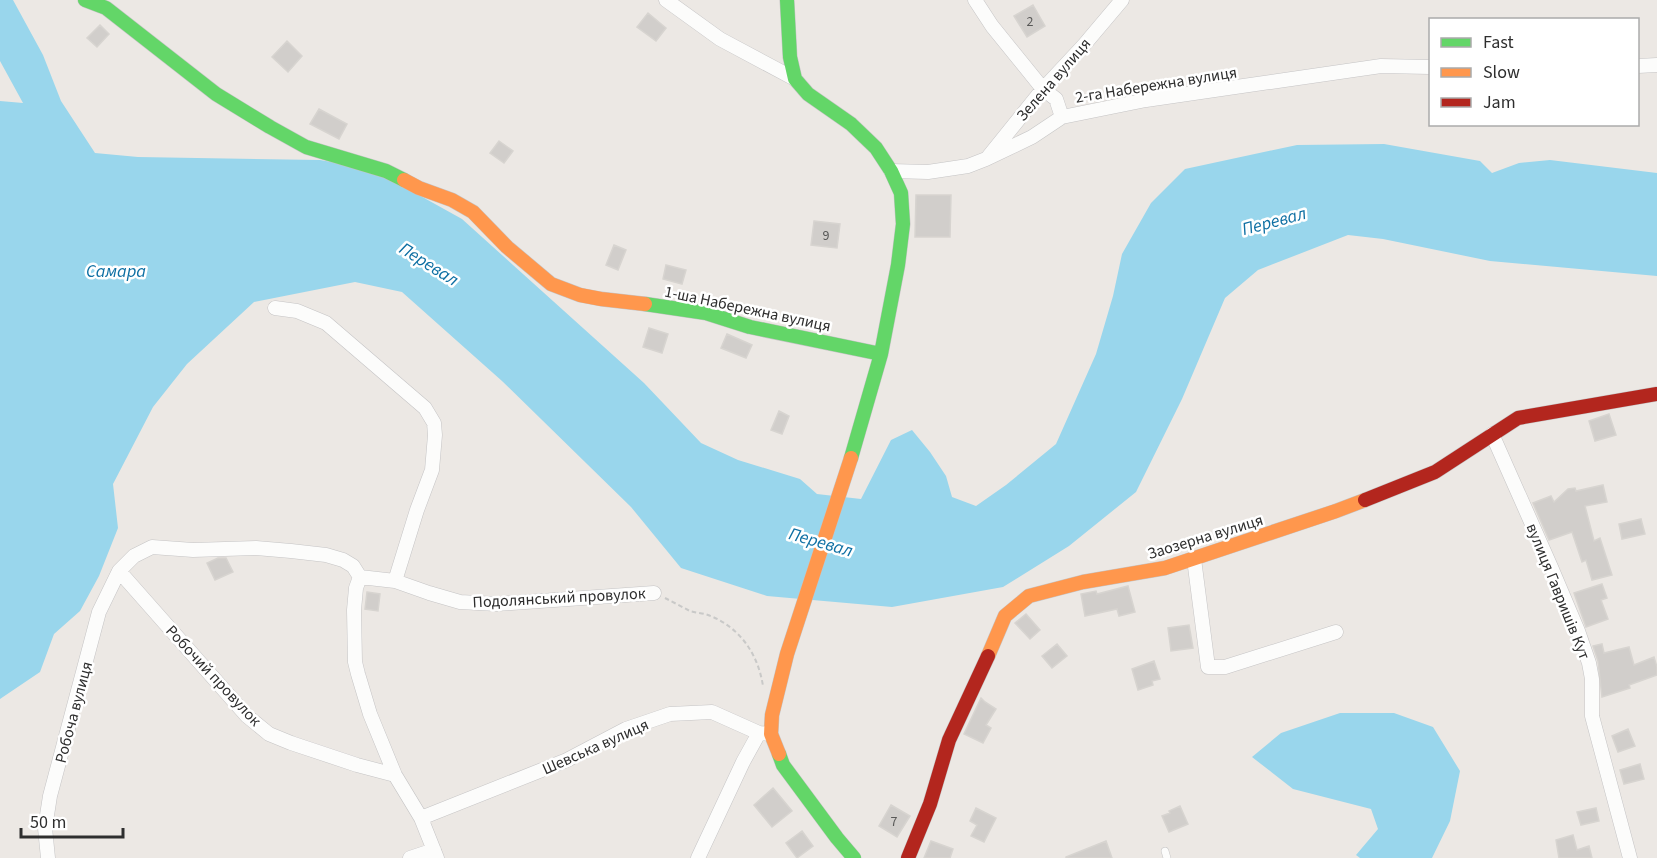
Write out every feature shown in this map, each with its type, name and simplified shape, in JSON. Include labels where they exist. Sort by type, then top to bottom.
[{"type":"street","name":"1-ша Набережна вулиця","points":[[85,0],[109,4],[216,94],[270,128],[306,147],[386,171],[418,188],[452,200],[473,212],[507,247],[551,284],[580,295],[706,313],[750,327],[881,354]]},
{"type":"street","points":[[666,0],[720,39],[795,79],[808,94],[850,124],[876,148],[891,171],[901,194],[903,224],[898,265],[881,354],[856,444],[787,654],[772,715],[765,733],[743,762],[698,858]]},
{"type":"street","points":[[787,0],[790,57],[795,79]]},
{"type":"street","points":[[975,0],[992,26],[1043,88],[1056,99],[1062,117]]},
{"type":"street","name":"Зелена вулиця","points":[[986,159],[1043,88],[1122,0]]},
{"type":"street","points":[[1639,66],[1657,65]]},
{"type":"street","name":"2-га Набережна вулиця","points":[[891,171],[928,172],[968,166],[1032,137],[1062,117],[1146,100],[1381,66],[1429,67]]},
{"type":"street","points":[[275,308],[297,310],[326,323],[425,408],[434,423],[432,470],[395,581]]},
{"type":"street","name":"Заозерна вулиця","points":[[908,858],[930,804],[949,740],[1005,616],[1029,596],[1083,582],[1164,568],[1335,511],[1436,472],[1518,418],[1657,394]]},
{"type":"street","name":"вулиця Гавришів Кут","points":[[1492,434],[1564,599],[1589,663],[1592,679],[1592,716],[1630,858]]},
{"type":"street","points":[[119,571],[134,556],[153,547],[193,550],[256,548],[326,555],[353,566],[360,577],[356,588],[354,610],[355,662],[370,714],[395,775],[422,818],[435,854],[410,858]]},
{"type":"street","points":[[1194,559],[1208,667],[1225,667],[1336,632]]},
{"type":"street","name":"Робочий провулок","points":[[119,571],[247,716],[269,734],[321,753],[395,775]]},
{"type":"street","name":"Робоча вулиця","points":[[48,858],[45,828],[50,796],[99,612],[119,571]]},
{"type":"street","name":"Подолянський провулок","points":[[360,577],[395,581],[460,602],[498,604],[654,593]]},
{"type":"street","name":"Шевська вулиця","points":[[422,818],[567,760],[626,729],[670,714],[712,712],[765,733]]},
{"type":"street","points":[[765,733],[783,765],[854,858]]},
{"type":"path","points":[[654,593],[690,611],[710,615],[740,636],[755,656],[764,694]]},
{"type":"water","name":"Самара","points":[[0,0],[13,0],[43,55],[61,101],[95,153],[138,157],[320,160],[372,169],[462,219],[644,383],[701,443],[738,460],[800,479],[817,494],[861,499],[891,440],[912,430],[946,476],[952,497],[976,506],[1056,444],[1096,354],[1113,296],[1122,254],[1151,203],[1185,169],[1297,145],[1384,144],[1480,161],[1492,173],[1519,163],[1550,160],[1657,173],[1657,276],[1490,261],[1383,239],[1348,235],[1258,270],[1225,298],[1182,399],[1136,492],[1069,546],[1003,587],[892,607],[767,596],[681,568],[631,507],[502,381],[402,292],[355,282],[254,302],[187,364],[153,407],[113,484],[118,528],[99,576],[80,611],[54,634],[40,672],[0,699],[0,101],[23,103],[0,61]]},
{"type":"water","points":[[1340,713],[1394,713],[1433,727],[1460,771],[1450,821],[1432,858],[1360,858],[1356,855],[1378,829],[1371,809],[1293,789],[1252,757],[1281,733]]},
{"type":"building","points":[[1033,5],[1045,26],[1027,37],[1014,16]]},
{"type":"building","points":[[648,13],[666,28],[656,41],[637,27]]},
{"type":"building","points":[[100,25],[109,34],[97,47],[87,38]]},
{"type":"building","points":[[287,41],[302,56],[288,72],[272,57]]},
{"type":"building","points":[[319,109],[347,124],[339,139],[310,124]]},
{"type":"building","points":[[499,141],[513,151],[504,163],[490,153]]},
{"type":"building","points":[[916,195],[951,195],[950,237],[915,237]]},
{"type":"building","points":[[814,221],[840,224],[837,248],[811,245]]},
{"type":"building","points":[[614,245],[626,250],[618,270],[606,265]]},
{"type":"building","points":[[666,265],[686,270],[682,284],[663,279]]},
{"type":"building","points":[[649,328],[668,334],[662,353],[643,347]]},
{"type":"building","points":[[727,334],[752,345],[746,358],[721,348]]},
{"type":"building","points":[[779,411],[789,416],[782,434],[771,430]]},
{"type":"building","points":[[1609,414],[1616,435],[1595,441],[1589,421]]},
{"type":"building","points":[[1603,485],[1607,502],[1585,506],[1594,541],[1600,538],[1612,575],[1592,580],[1586,560],[1582,562],[1572,532],[1549,540],[1533,503],[1551,496],[1554,502],[1568,489],[1575,488],[1576,491]]},
{"type":"building","points":[[1641,519],[1645,534],[1622,539],[1619,524]]},
{"type":"building","points":[[218,558],[226,558],[233,572],[215,580],[207,563]]},
{"type":"building","points":[[1602,584],[1607,598],[1601,600],[1608,619],[1586,627],[1574,593]]},
{"type":"building","points":[[1128,586],[1135,612],[1119,616],[1117,609],[1085,616],[1081,594],[1096,591],[1097,594]]},
{"type":"building","points":[[367,592],[380,594],[378,611],[365,609]]},
{"type":"building","points":[[1026,614],[1040,630],[1030,639],[1015,623]]},
{"type":"building","points":[[1189,625],[1193,648],[1171,651],[1168,628]]},
{"type":"building","points":[[1057,644],[1067,656],[1052,668],[1042,656]]},
{"type":"building","points":[[1602,644],[1604,653],[1629,647],[1634,665],[1654,657],[1657,675],[1629,685],[1630,688],[1602,697],[1598,661],[1593,646]]},
{"type":"building","points":[[1154,661],[1160,679],[1152,681],[1153,685],[1138,690],[1132,669]]},
{"type":"building","points":[[981,698],[996,709],[986,725],[991,728],[983,743],[964,734]]},
{"type":"building","points":[[1628,729],[1635,746],[1618,752],[1612,736]]},
{"type":"building","points":[[1640,764],[1644,779],[1624,784],[1620,770]]},
{"type":"building","points":[[773,788],[792,811],[772,827],[754,805]]},
{"type":"building","points":[[891,805],[910,816],[897,837],[879,826]]},
{"type":"building","points":[[1180,806],[1188,824],[1169,832],[1162,816]]},
{"type":"building","points":[[976,808],[996,818],[984,842],[971,836],[977,825],[970,821]]},
{"type":"building","points":[[1596,808],[1599,821],[1581,825],[1577,812]]},
{"type":"building","points":[[802,831],[813,846],[797,858],[786,843]]},
{"type":"building","points":[[1573,835],[1577,850],[1589,846],[1592,858],[1559,858],[1556,840]]},
{"type":"building","points":[[931,841],[953,849],[950,858],[924,858]]},
{"type":"building","points":[[1106,841],[1112,858],[1066,858],[1066,857]]},
{"type":"traffic: fast","points":[[85,0],[106,8],[216,94],[270,127],[306,147],[386,171],[404,180]]},
{"type":"traffic: fast","points":[[787,0],[790,57],[795,79],[808,94],[851,124],[876,148],[891,171],[901,193],[903,224],[898,265],[881,354],[851,458]]},
{"type":"traffic: fast","points":[[645,304],[706,313],[750,327],[881,354]]},
{"type":"traffic: fast","points":[[779,754],[783,765],[854,858]]},
{"type":"traffic: slow","points":[[404,180],[452,200],[473,212],[507,247],[551,284],[580,295],[645,304]]},
{"type":"traffic: slow","points":[[779,754],[771,734],[772,715],[787,654],[851,458]]},
{"type":"traffic: slow","points":[[988,656],[1005,616],[1029,596],[1083,582],[1165,568],[1365,500]]},
{"type":"traffic: jam","points":[[1365,500],[1435,472],[1518,418],[1657,394]]},
{"type":"traffic: jam","points":[[908,858],[930,804],[949,740],[988,656]]},
{"type":"water label","name":"Перевал","points":[[1274,221]]},
{"type":"water label","name":"Перевал","points":[[429,264]]},
{"type":"water label","name":"Перевал","points":[[821,542]]}]
